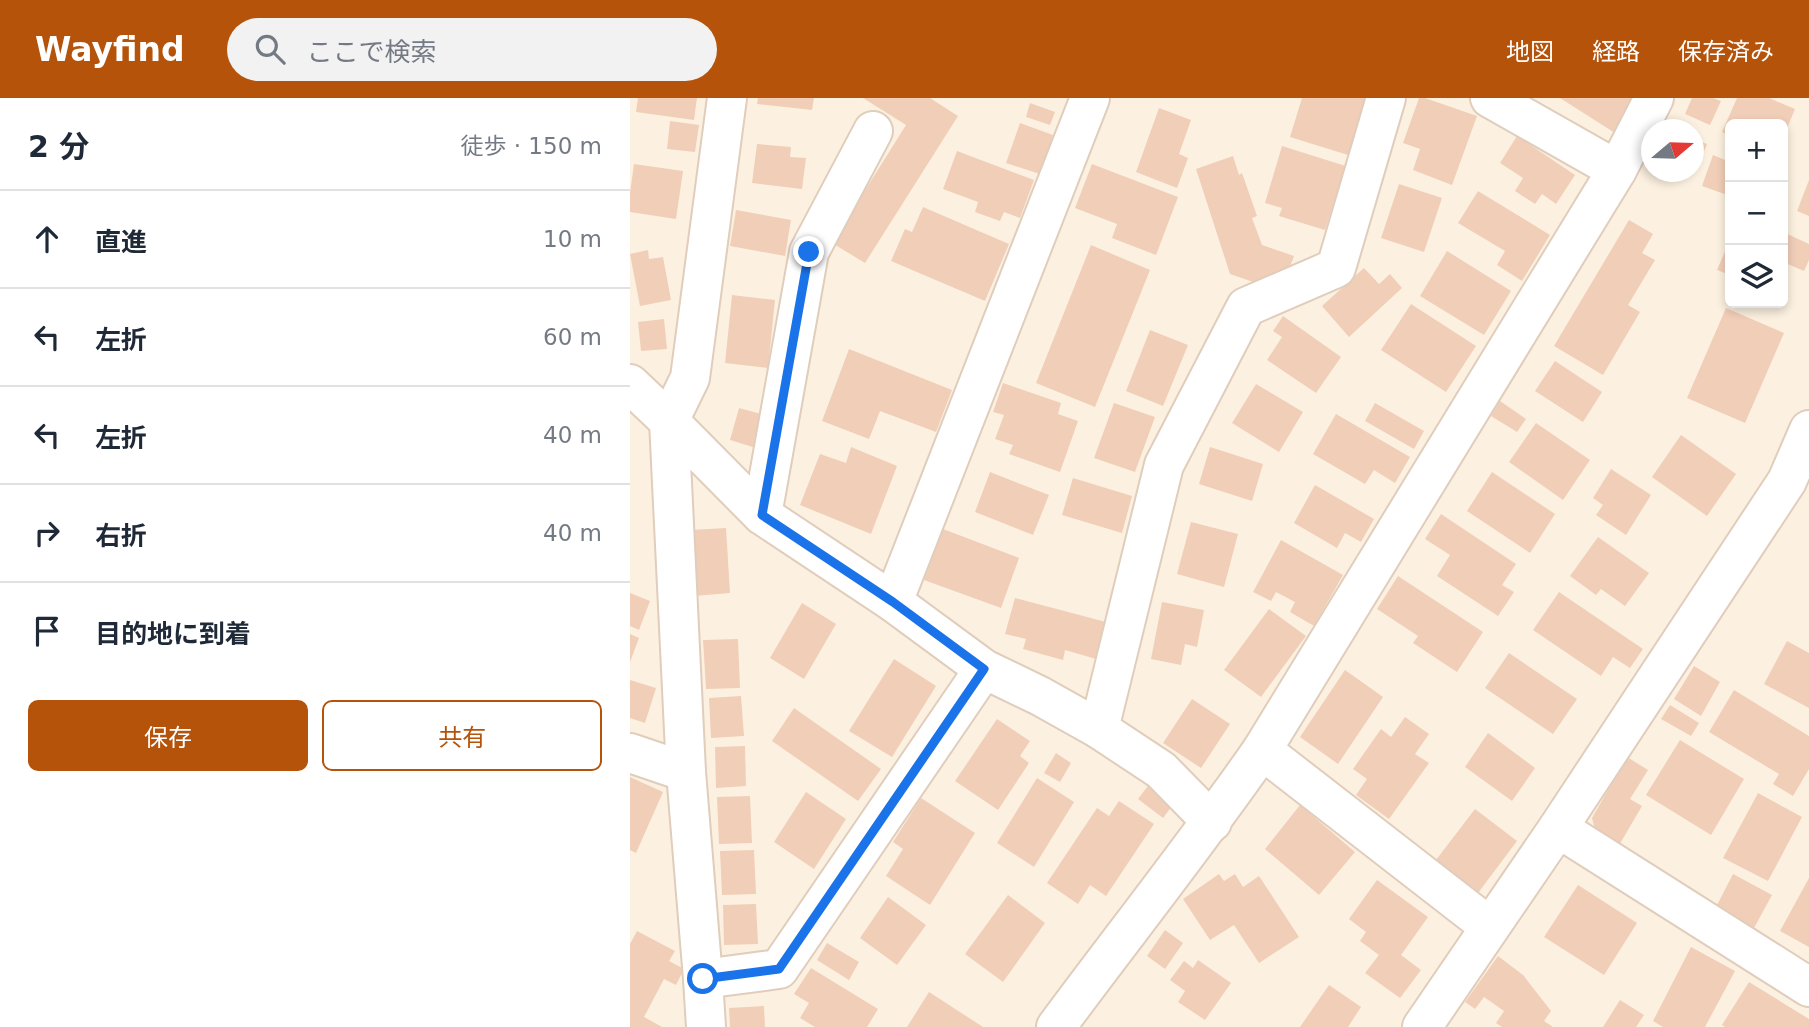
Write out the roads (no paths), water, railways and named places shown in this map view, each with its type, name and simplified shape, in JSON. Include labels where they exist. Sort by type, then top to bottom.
[{"type":"street","points":[[706,1027],[686,772],[669,421],[690,378],[727,98]]},
{"type":"street","points":[[893,602],[1090,98]]},
{"type":"street","points":[[1099,729],[1164,465],[1246,307],[1336,268],[1386,98]]},
{"type":"street","points":[[1490,98],[1618,170]]},
{"type":"street","points":[[1056,1027],[1212,822],[1262,750],[1618,170],[1654,98]]},
{"type":"street","points":[[762,515],[809,252],[873,131]]},
{"type":"street","points":[[630,384],[762,515],[893,602],[984,669],[1099,729],[1161,770],[1212,822]]},
{"type":"street","points":[[1422,1027],[1558,828],[1787,481],[1809,430]]},
{"type":"street","points":[[703,979],[779,969],[984,669]]},
{"type":"street","points":[[1262,750],[1490,927]]},
{"type":"street","points":[[630,753],[686,772]]},
{"type":"street","points":[[1558,828],[1809,987]]}]
